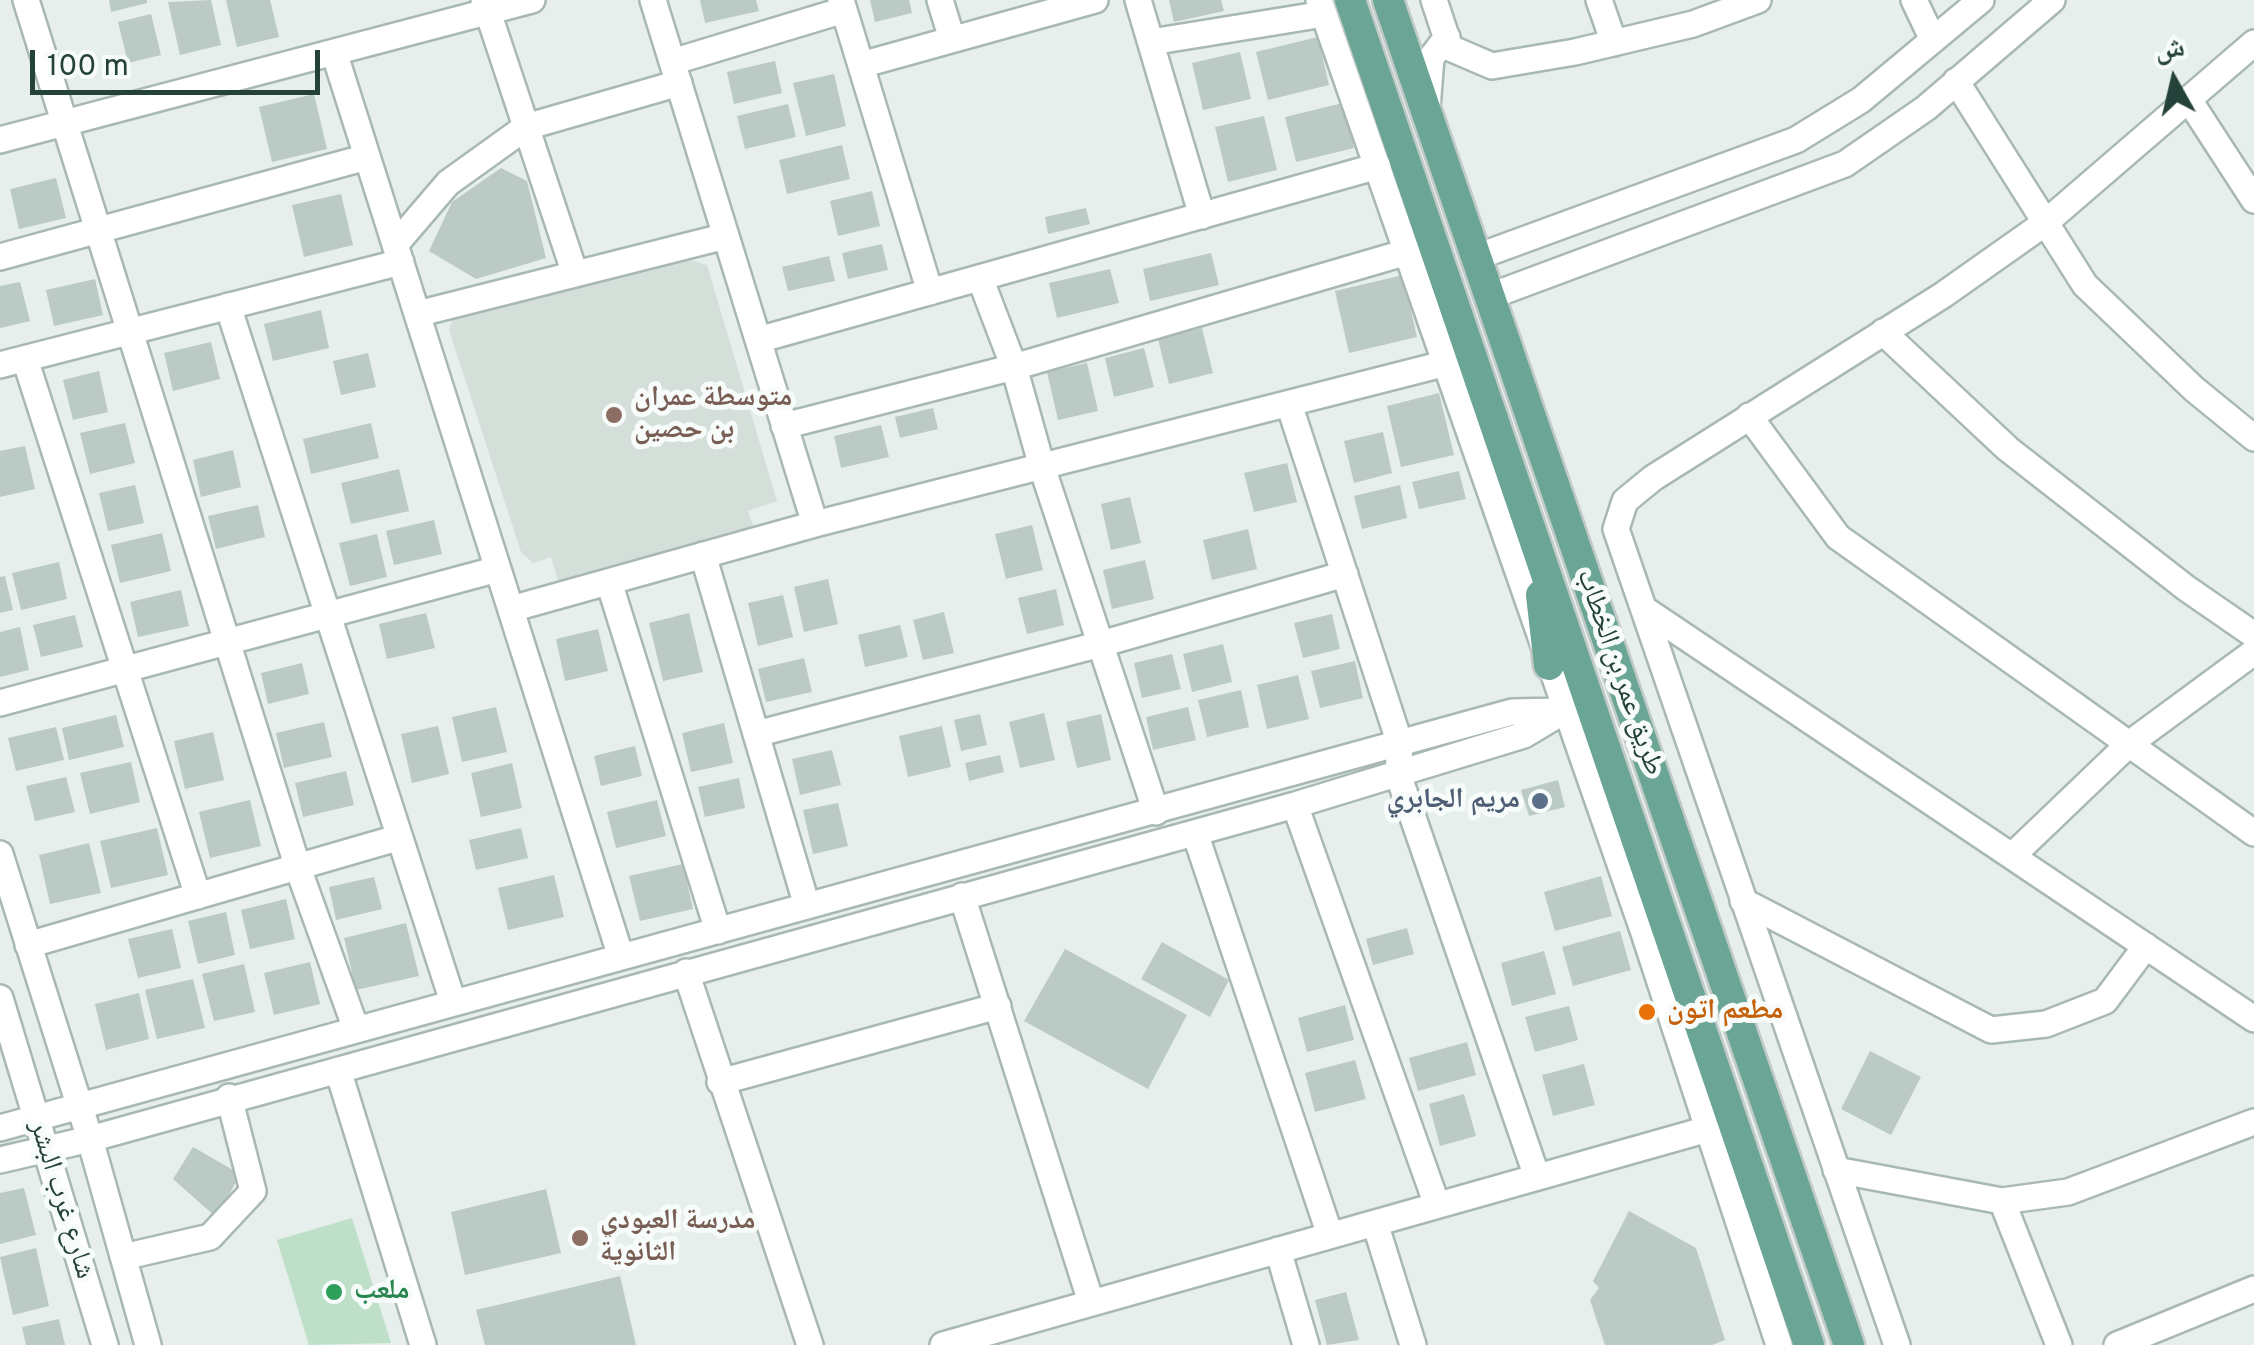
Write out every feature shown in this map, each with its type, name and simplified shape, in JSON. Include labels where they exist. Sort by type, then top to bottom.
[{"type":"main road","name":"طريق عمر بن الخطاب","points":[[1388,0],[1850,1345]]},
{"type":"main road","name":"طريق عمر بن الخطاب","points":[[1331,5],[1535,538],[1809,1345]]},
{"type":"main road","points":[[1535,538],[1549,666]]},
{"type":"street","points":[[26,0],[298,868],[356,1029]]},
{"type":"street","points":[[0,140],[334,52],[486,6],[532,0]]},
{"type":"street","points":[[653,0],[814,524]]},
{"type":"street","points":[[940,0],[952,40]]},
{"type":"street","points":[[861,64],[1095,0]]},
{"type":"street","points":[[1138,0],[1202,216]]},
{"type":"street","points":[[1434,0],[1450,48],[1492,66],[1693,24],[1758,0]]},
{"type":"street","points":[[1599,0],[1614,43]]},
{"type":"street","points":[[1914,0],[1933,40]]},
{"type":"street","points":[[1474,258],[1796,140],[1862,100],[1981,0]]},
{"type":"street","points":[[1488,297],[1845,164],[1926,108],[2052,0]]},
{"type":"street","points":[[198,896],[124,671],[13,362],[228,306],[398,254],[448,183],[526,127],[843,5],[930,292]]},
{"type":"street","points":[[1150,42],[1331,5],[1406,252],[1780,1345]]},
{"type":"street","points":[[486,6],[575,274]]},
{"type":"street","points":[[1426,113],[1431,58],[1446,37]]},
{"type":"street","points":[[1897,1345],[1616,529],[1624,501],[2045,224],[2254,43]]},
{"type":"street","points":[[334,52],[621,957]]},
{"type":"street","points":[[1956,82],[2085,286],[2194,389],[2254,438]]},
{"type":"street","points":[[2189,100],[2254,200]]},
{"type":"street","points":[[0,257],[367,157]]},
{"type":"street","points":[[758,340],[1378,166]]},
{"type":"street","points":[[417,314],[726,236]]},
{"type":"street","points":[[784,426],[1014,367],[1406,252]]},
{"type":"street","points":[[980,278],[1014,367],[1042,467],[1156,812]]},
{"type":"street","points":[[228,306],[453,1002]]},
{"type":"street","points":[[1883,332],[2008,450],[2186,588],[2254,634]]},
{"type":"street","points":[[511,610],[814,524],[1447,363]]},
{"type":"street","points":[[1289,404],[1400,744],[1398,774],[1537,1176]]},
{"type":"street","points":[[1749,416],[1838,537],[2254,833]]},
{"type":"street","points":[[703,556],[807,906]]},
{"type":"street","points":[[0,704],[498,569]]},
{"type":"street","points":[[756,734],[1101,644],[1344,574]]},
{"type":"street","points":[[609,582],[718,931]]},
{"type":"street","points":[[1644,609],[2254,1019]]},
{"type":"street","points":[[2012,856],[2130,744],[2254,652]]},
{"type":"street","points":[[0,1128],[1512,712],[1564,711]]},
{"type":"street","points":[[0,1160],[90,1139],[229,1097],[1295,805],[1524,736],[1564,711]]},
{"type":"street","points":[[1295,805],[1437,1205]]},
{"type":"street","points":[[1195,833],[1330,1235]]},
{"type":"street","points":[[28,945],[397,838]]},
{"type":"street","points":[[0,854],[90,1139],[148,1345]]},
{"type":"street","points":[[962,896],[1091,1302]]},
{"type":"street","points":[[1742,901],[1991,1030],[2046,1024],[2105,1002],[2146,946]]},
{"type":"street","points":[[686,972],[810,1345]]},
{"type":"street","name":"شارع غرب البشر","points":[[0,998],[104,1345]]},
{"type":"street","points":[[720,1082],[998,1006]]},
{"type":"street","points":[[338,1070],[423,1345]]},
{"type":"street","points":[[123,1257],[210,1237],[253,1192],[229,1097]]},
{"type":"street","points":[[1836,1170],[2002,1201],[2068,1192],[2254,1122]]},
{"type":"street","points":[[943,1345],[1708,1129]]},
{"type":"street","points":[[2002,1201],[2058,1345]]},
{"type":"street","points":[[1375,1223],[1413,1345]]},
{"type":"street","points":[[1744,1237],[1782,1263]]},
{"type":"street","points":[[1278,1250],[1306,1345]]},
{"type":"street","points":[[2117,1345],[2254,1290]]},
{"type":"shaded area","name":"متوسطة عمران بن حصين","points":[[686,259],[707,265],[777,501],[748,511],[755,532],[558,581],[551,557],[533,563],[521,552],[449,330],[453,319]]},
{"type":"green space","name":"ملعب","points":[[352,1218],[391,1343],[309,1345],[277,1240]]},
{"type":"building","points":[[109,0],[147,0],[147,3],[111,12]]},
{"type":"building","points":[[211,0],[221,45],[180,55],[168,2]]},
{"type":"building","points":[[226,0],[270,0],[279,37],[237,47]]},
{"type":"building","points":[[700,0],[756,0],[759,11],[705,23]]},
{"type":"building","points":[[870,0],[909,0],[912,13],[875,22]]},
{"type":"building","points":[[1169,0],[1221,0],[1224,11],[1174,22]]},
{"type":"building","points":[[151,14],[161,55],[128,63],[118,22]]},
{"type":"building","points":[[1318,37],[1329,85],[1268,100],[1256,52]]},
{"type":"building","points":[[1240,52],[1251,99],[1203,110],[1192,63]]},
{"type":"building","points":[[775,61],[782,93],[734,104],[727,72]]},
{"type":"building","points":[[834,74],[846,126],[806,136],[793,83]]},
{"type":"building","points":[[314,94],[327,149],[272,162],[259,107]]},
{"type":"building","points":[[1343,103],[1354,148],[1296,162],[1285,117]]},
{"type":"building","points":[[788,104],[796,137],[745,149],[737,116]]},
{"type":"building","points":[[1264,116],[1277,170],[1228,182],[1215,127]]},
{"type":"building","points":[[842,145],[850,179],[787,194],[779,160]]},
{"type":"building","points":[[501,168],[527,181],[546,258],[476,279],[429,251],[452,202]]},
{"type":"building","points":[[56,178],[66,218],[19,229],[10,189]]},
{"type":"building","points":[[872,191],[880,226],[838,236],[830,201]]},
{"type":"building","points":[[341,194],[353,245],[304,257],[292,205]]},
{"type":"building","points":[[1086,208],[1090,224],[1048,234],[1045,217]]},
{"type":"building","points":[[882,244],[888,270],[848,279],[842,253]]},
{"type":"building","points":[[1211,253],[1219,285],[1150,301],[1143,269]]},
{"type":"building","points":[[829,256],[835,281],[788,291],[782,267]]},
{"type":"building","points":[[1110,269],[1119,303],[1057,318],[1049,283]]},
{"type":"building","points":[[1403,275],[1417,337],[1349,353],[1335,291]]},
{"type":"building","points":[[95,279],[103,315],[54,326],[46,290]]},
{"type":"building","points":[[20,282],[30,321],[0,328],[0,286]]},
{"type":"building","points":[[321,310],[329,348],[273,361],[264,324]]},
{"type":"building","points":[[1202,328],[1213,373],[1169,384],[1158,339]]},
{"type":"building","points":[[211,342],[220,379],[173,391],[164,353]]},
{"type":"building","points":[[1144,348],[1154,387],[1114,397],[1105,358]]},
{"type":"building","points":[[368,353],[376,387],[341,395],[333,361]]},
{"type":"building","points":[[1087,363],[1098,411],[1058,420],[1047,372]]},
{"type":"building","points":[[99,371],[108,412],[73,420],[63,380]]},
{"type":"building","points":[[1439,393],[1454,455],[1401,467],[1387,406]]},
{"type":"building","points":[[933,408],[938,429],[900,438],[895,417]]},
{"type":"building","points":[[125,423],[135,463],[90,474],[80,433]]},
{"type":"building","points":[[371,423],[379,458],[311,474],[303,439]]},
{"type":"building","points":[[881,425],[889,457],[841,468],[834,436]]},
{"type":"building","points":[[1383,432],[1392,473],[1354,483],[1344,441]]},
{"type":"building","points":[[25,446],[35,489],[0,497],[0,451]]},
{"type":"building","points":[[233,450],[241,487],[201,497],[193,460]]},
{"type":"building","points":[[1287,463],[1297,502],[1254,512],[1244,473]]},
{"type":"building","points":[[399,469],[409,511],[351,524],[341,483]]},
{"type":"building","points":[[1459,471],[1466,499],[1419,509],[1412,482]]},
{"type":"building","points":[[135,485],[144,523],[108,531],[99,493]]},
{"type":"building","points":[[1400,485],[1407,518],[1362,529],[1354,496]]},
{"type":"building","points":[[1130,497],[1141,543],[1111,550],[1101,504]]},
{"type":"building","points":[[258,505],[265,537],[216,549],[208,516]]},
{"type":"building","points":[[434,520],[442,554],[394,565],[386,531]]},
{"type":"building","points":[[1032,525],[1043,570],[1006,579],[995,534]]},
{"type":"building","points":[[1248,529],[1257,569],[1212,580],[1203,540]]},
{"type":"building","points":[[162,533],[171,571],[120,583],[111,545]]},
{"type":"building","points":[[377,534],[387,577],[350,586],[339,543]]},
{"type":"building","points":[[1145,560],[1154,599],[1112,609],[1103,570]]},
{"type":"building","points":[[59,562],[67,599],[21,610],[12,573]]},
{"type":"building","points":[[5,576],[13,610],[0,613],[0,577]]},
{"type":"building","points":[[828,579],[838,624],[804,632],[794,587]]},
{"type":"building","points":[[1056,589],[1064,625],[1027,634],[1018,598]]},
{"type":"building","points":[[181,590],[189,626],[138,637],[130,602]]},
{"type":"building","points":[[783,595],[793,637],[758,646],[748,603]]},
{"type":"building","points":[[944,612],[954,653],[923,660],[913,620]]},
{"type":"building","points":[[426,613],[435,648],[387,659],[379,624]]},
{"type":"building","points":[[689,613],[703,672],[663,681],[649,623]]},
{"type":"building","points":[[1332,614],[1340,649],[1303,658],[1294,623]]},
{"type":"building","points":[[75,615],[83,647],[41,657],[33,625]]},
{"type":"building","points":[[900,625],[908,657],[865,667],[858,635]]},
{"type":"building","points":[[20,627],[29,670],[0,677],[0,632]]},
{"type":"building","points":[[598,629],[608,671],[565,681],[556,639]]},
{"type":"building","points":[[1223,644],[1232,682],[1192,692],[1183,654]]},
{"type":"building","points":[[1172,654],[1181,689],[1142,698],[1134,663]]},
{"type":"building","points":[[804,658],[812,692],[766,702],[758,669]]},
{"type":"building","points":[[1355,661],[1363,698],[1320,708],[1311,671]]},
{"type":"building","points":[[302,663],[309,694],[268,704],[261,673]]},
{"type":"building","points":[[1298,675],[1309,719],[1267,729],[1257,685]]},
{"type":"building","points":[[1241,690],[1249,727],[1207,737],[1198,700]]},
{"type":"building","points":[[496,707],[507,752],[462,762],[452,717]]},
{"type":"building","points":[[1188,707],[1196,740],[1153,750],[1146,717]]},
{"type":"building","points":[[1044,713],[1055,760],[1020,768],[1009,722]]},
{"type":"building","points":[[980,714],[987,745],[961,751],[954,720]]},
{"type":"building","points":[[1101,714],[1111,760],[1077,768],[1066,722]]},
{"type":"building","points":[[116,715],[124,747],[69,760],[62,728]]},
{"type":"building","points":[[324,722],[332,757],[284,768],[276,733]]},
{"type":"building","points":[[724,723],[733,763],[691,772],[682,733]]},
{"type":"building","points":[[438,726],[449,774],[412,783],[401,734]]},
{"type":"building","points":[[942,726],[951,767],[908,777],[899,736]]},
{"type":"building","points":[[56,727],[64,760],[16,771],[8,738]]},
{"type":"building","points":[[213,732],[224,780],[185,789],[174,741]]},
{"type":"building","points":[[635,746],[642,776],[601,786],[594,756]]},
{"type":"building","points":[[832,750],[841,785],[800,795],[792,759]]},
{"type":"building","points":[[1000,755],[1004,772],[969,781],[965,763]]},
{"type":"building","points":[[131,762],[140,802],[90,814],[80,773]]},
{"type":"building","points":[[512,763],[522,808],[481,817],[471,773]]},
{"type":"building","points":[[346,771],[354,805],[303,817],[295,783]]},
{"type":"building","points":[[66,777],[75,812],[35,821],[26,786]]},
{"type":"building","points":[[739,778],[745,808],[705,817],[698,787]]},
{"type":"building","points":[[1558,780],[1565,807],[1529,816],[1521,790]]},
{"type":"building","points":[[250,800],[261,846],[210,858],[199,812]]},
{"type":"building","points":[[657,800],[666,836],[616,848],[607,812]]},
{"type":"building","points":[[838,803],[848,846],[813,854],[803,810]]},
{"type":"building","points":[[157,828],[168,875],[111,888],[100,841]]},
{"type":"building","points":[[521,828],[528,858],[476,870],[469,840]]},
{"type":"building","points":[[89,843],[101,893],[50,904],[39,855]]},
{"type":"building","points":[[683,864],[693,909],[640,921],[629,876]]},
{"type":"building","points":[[554,875],[564,917],[508,930],[498,888]]},
{"type":"building","points":[[1601,876],[1612,916],[1555,931],[1544,892]]},
{"type":"building","points":[[374,877],[382,909],[336,920],[329,887]]},
{"type":"building","points":[[286,899],[295,939],[250,949],[241,910]]},
{"type":"building","points":[[226,912],[235,955],[198,964],[188,921]]},
{"type":"building","points":[[406,923],[419,976],[356,990],[344,938]]},
{"type":"building","points":[[1407,928],[1414,954],[1373,965],[1366,939]]},
{"type":"building","points":[[172,929],[181,968],[138,978],[128,939]]},
{"type":"building","points":[[1620,931],[1631,970],[1573,986],[1562,947]]},
{"type":"building","points":[[1162,942],[1229,980],[1210,1017],[1141,979]]},
{"type":"building","points":[[1065,949],[1187,1015],[1148,1089],[1024,1021]]},
{"type":"building","points":[[1544,951],[1556,994],[1512,1006],[1501,963]]},
{"type":"building","points":[[310,962],[320,1004],[274,1015],[264,973]]},
{"type":"building","points":[[244,964],[255,1012],[214,1021],[202,974]]},
{"type":"building","points":[[193,979],[205,1028],[157,1039],[145,990]]},
{"type":"building","points":[[139,993],[149,1039],[106,1050],[95,1004]]},
{"type":"building","points":[[1345,1005],[1354,1040],[1307,1052],[1298,1018]]},
{"type":"building","points":[[1569,1006],[1578,1040],[1535,1052],[1525,1017]]},
{"type":"building","points":[[1467,1042],[1476,1075],[1418,1091],[1409,1058]]},
{"type":"building","points":[[1870,1051],[1921,1077],[1891,1135],[1841,1109]]},
{"type":"building","points":[[1355,1060],[1366,1099],[1315,1112],[1305,1073]]},
{"type":"building","points":[[1584,1064],[1595,1105],[1553,1116],[1542,1075]]},
{"type":"building","points":[[1464,1094],[1476,1136],[1440,1146],[1429,1104]]},
{"type":"building","points":[[193,1147],[240,1174],[217,1218],[173,1179]]},
{"type":"building","points":[[24,1188],[36,1235],[0,1244],[0,1193]]},
{"type":"building","points":[[546,1189],[561,1253],[465,1275],[451,1212]]},
{"type":"building","points":[[1629,1211],[1696,1248],[1725,1340],[1712,1345],[1605,1345],[1590,1300],[1599,1288],[1593,1281]]},
{"type":"building","points":[[36,1248],[49,1306],[13,1315],[0,1257]]},
{"type":"building","points":[[620,1276],[636,1345],[485,1345],[476,1310]]},
{"type":"building","points":[[1346,1292],[1359,1340],[1327,1345],[1315,1300]]},
{"type":"building","points":[[59,1319],[65,1345],[26,1345],[22,1327]]},
{"type":"place","name":"متوسطة عمران بن حصين","points":[[614,415]]},
{"type":"place","name":"مريم الجابري","points":[[1540,801]]},
{"type":"place","name":"مطعم اتون","points":[[1647,1012]]},
{"type":"place","name":"مدرسة العبودي الثانوية","points":[[580,1238]]},
{"type":"place","name":"ملعب","points":[[334,1292]]}]
